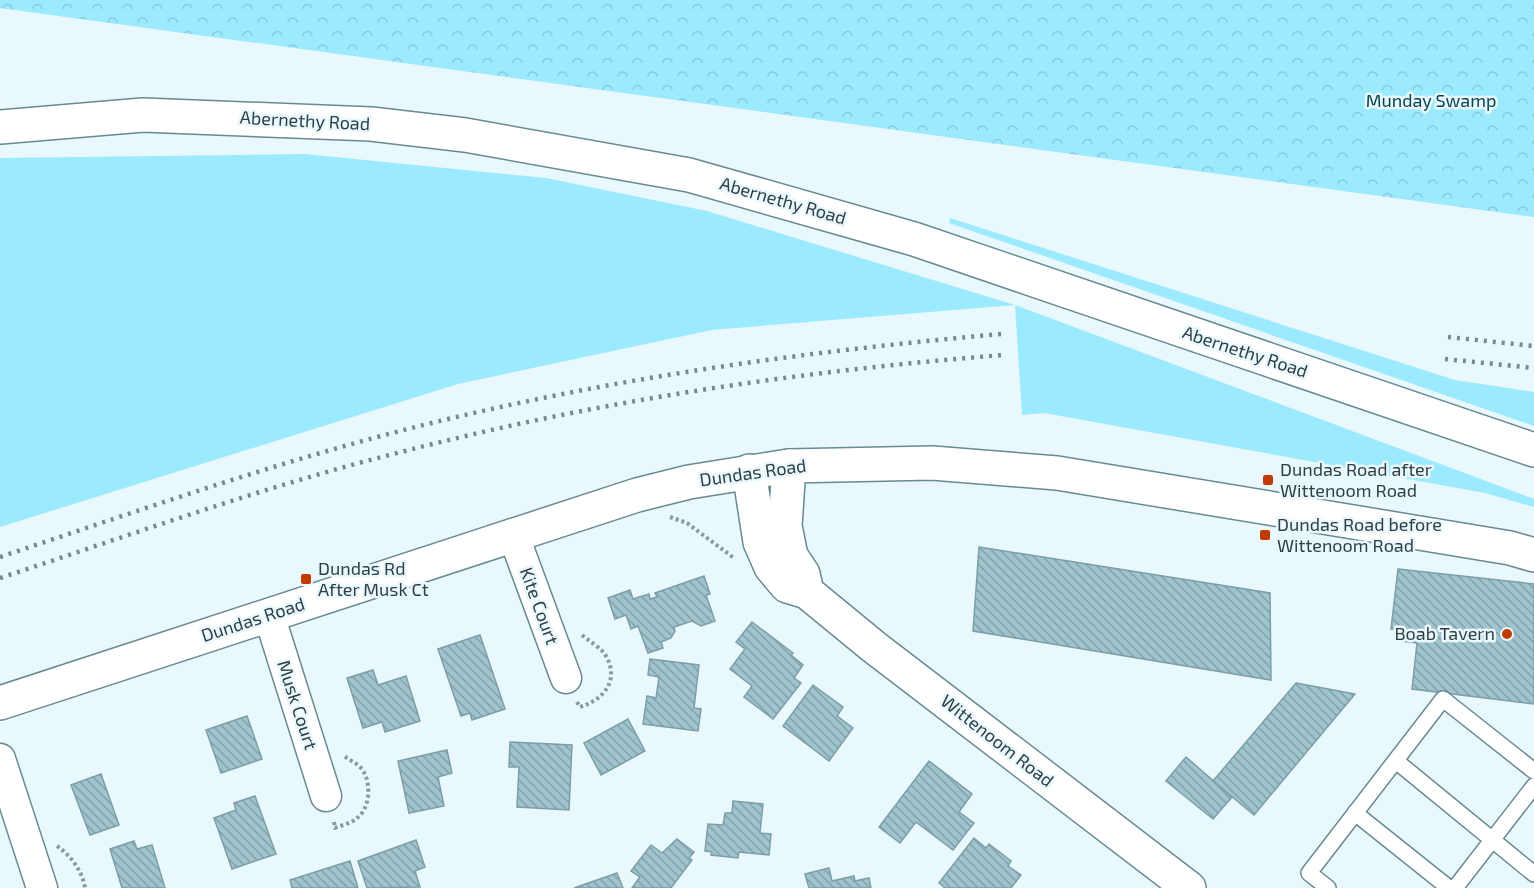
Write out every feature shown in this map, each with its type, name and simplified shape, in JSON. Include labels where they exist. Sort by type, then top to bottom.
[{"type":"main road","name":"Abernethy Road","points":[[0,127],[143,115],[371,124],[465,135],[689,175],[914,239],[1534,450]]},
{"type":"main road","name":"Dundas Road","points":[[0,703],[637,495],[749,471],[789,466],[932,463],[1056,473],[1510,548],[1534,555]]},
{"type":"main road","name":"Wittenoom Road","points":[[789,466],[785,526],[791,556],[803,574],[807,591]]},
{"type":"main road","name":"Wittenoom Road","points":[[749,471],[760,542],[771,567],[787,586],[807,591],[883,654],[1189,888]]},
{"type":"street","name":"Kite Court","points":[[513,534],[566,678]]},
{"type":"street","name":"Musk Court","points":[[269,615],[326,796]]},
{"type":"street","points":[[0,759],[42,888]]},
{"type":"lane","points":[[1329,888],[1309,873],[1443,699],[1534,771]]},
{"type":"lane","points":[[1396,761],[1534,874]]},
{"type":"lane","points":[[1455,888],[1534,786]]},
{"type":"lane","points":[[1355,813],[1449,888]]},
{"type":"path","points":[[660,519],[670,517],[687,523],[743,565]]},
{"type":"path","points":[[566,678],[580,707],[596,702],[608,691],[611,671],[606,654],[579,633]]},
{"type":"path","points":[[326,796],[335,828],[357,819],[366,809],[368,792],[366,776],[359,766],[339,752]]},
{"type":"path","points":[[49,838],[70,855],[84,878],[85,888]]},
{"type":"green space","name":"Munday Swamp","points":[[0,0],[1534,0],[1534,217],[0,8]]},
{"type":"green space","points":[[305,154],[546,178],[707,211],[1015,305],[712,330],[458,384],[0,527],[0,158]]},
{"type":"green space","points":[[950,218],[1455,380],[1534,392],[1534,426],[949,223]]},
{"type":"green space","points":[[1015,305],[1534,499],[1534,507],[1485,493],[1044,413],[1022,415]]},
{"type":"building","points":[[979,547],[1270,593],[1271,680],[973,631]]},
{"type":"building","points":[[1398,569],[1534,584],[1534,704],[1412,689],[1417,643],[1402,641],[1403,631],[1391,629]]},
{"type":"building","points":[[704,576],[710,594],[706,595],[715,621],[701,626],[692,621],[674,627],[675,631],[671,638],[661,642],[663,648],[648,653],[638,626],[631,629],[626,615],[615,619],[608,598],[630,590],[633,599],[649,594],[650,599],[657,597],[655,593]]},
{"type":"building","points":[[752,622],[793,653],[791,655],[803,665],[794,678],[801,683],[773,719],[744,697],[752,686],[730,669],[745,649],[736,642]]},
{"type":"building","points":[[480,635],[505,709],[472,720],[470,713],[461,716],[438,649]]},
{"type":"building","points":[[650,659],[699,665],[694,708],[701,709],[698,731],[643,724],[647,696],[656,698],[659,677],[648,675]]},
{"type":"building","points":[[373,670],[378,685],[406,676],[420,721],[385,732],[382,722],[363,728],[347,678]]},
{"type":"building","points":[[1296,683],[1355,694],[1254,815],[1213,781]]},
{"type":"building","points":[[813,685],[843,707],[837,716],[853,728],[829,761],[783,726]]},
{"type":"building","points":[[247,716],[262,759],[221,773],[206,730]]},
{"type":"building","points":[[628,719],[645,751],[601,775],[584,743]]},
{"type":"building","points":[[510,742],[572,745],[569,810],[517,807],[519,767],[509,767]]},
{"type":"building","points":[[447,750],[452,773],[438,777],[444,806],[409,813],[398,761]]},
{"type":"building","points":[[1186,757],[1232,797],[1213,819],[1166,781]]},
{"type":"building","points":[[929,761],[972,794],[959,812],[974,823],[953,850],[916,822],[900,843],[879,827]]},
{"type":"building","points":[[101,774],[119,825],[90,835],[71,785]]},
{"type":"building","points":[[255,796],[276,854],[232,869],[214,818],[236,810],[234,803]]},
{"type":"building","points":[[733,801],[763,804],[760,833],[771,834],[769,855],[739,852],[738,858],[711,855],[712,852],[705,851],[708,824],[723,825],[725,813],[732,813]]},
{"type":"building","points":[[974,838],[986,848],[989,844],[1011,861],[1008,866],[1021,875],[1011,888],[945,888],[939,883]]},
{"type":"building","points":[[677,839],[694,852],[689,858],[692,860],[671,888],[632,888],[640,877],[631,871],[651,845],[662,853]]},
{"type":"building","points":[[416,840],[425,867],[415,871],[420,887],[367,888],[358,861]]},
{"type":"building","points":[[134,841],[137,849],[152,845],[165,888],[122,888],[110,849]]},
{"type":"building","points":[[350,861],[358,888],[292,888],[290,880]]},
{"type":"building","points":[[829,868],[832,881],[854,876],[855,881],[869,878],[871,888],[809,888],[805,874]]},
{"type":"building","points":[[617,873],[623,888],[574,888]]},
{"type":"railway","points":[[0,557],[299,459],[474,413],[698,370],[849,350],[1001,334]]},
{"type":"railway","points":[[1448,337],[1534,346]]},
{"type":"railway","points":[[0,578],[303,479],[479,433],[628,402],[702,390],[852,370],[1003,355]]},
{"type":"railway","points":[[1445,359],[1534,368]]},
{"type":"place","name":"Dundas Road after Wittenoom Road","points":[[1268,480]]},
{"type":"place","name":"Dundas Road before Wittenoom Road","points":[[1265,535]]},
{"type":"place","name":"Dundas Rd After Musk Ct","points":[[306,579]]},
{"type":"place","name":"Boab Tavern","points":[[1507,634]]}]
